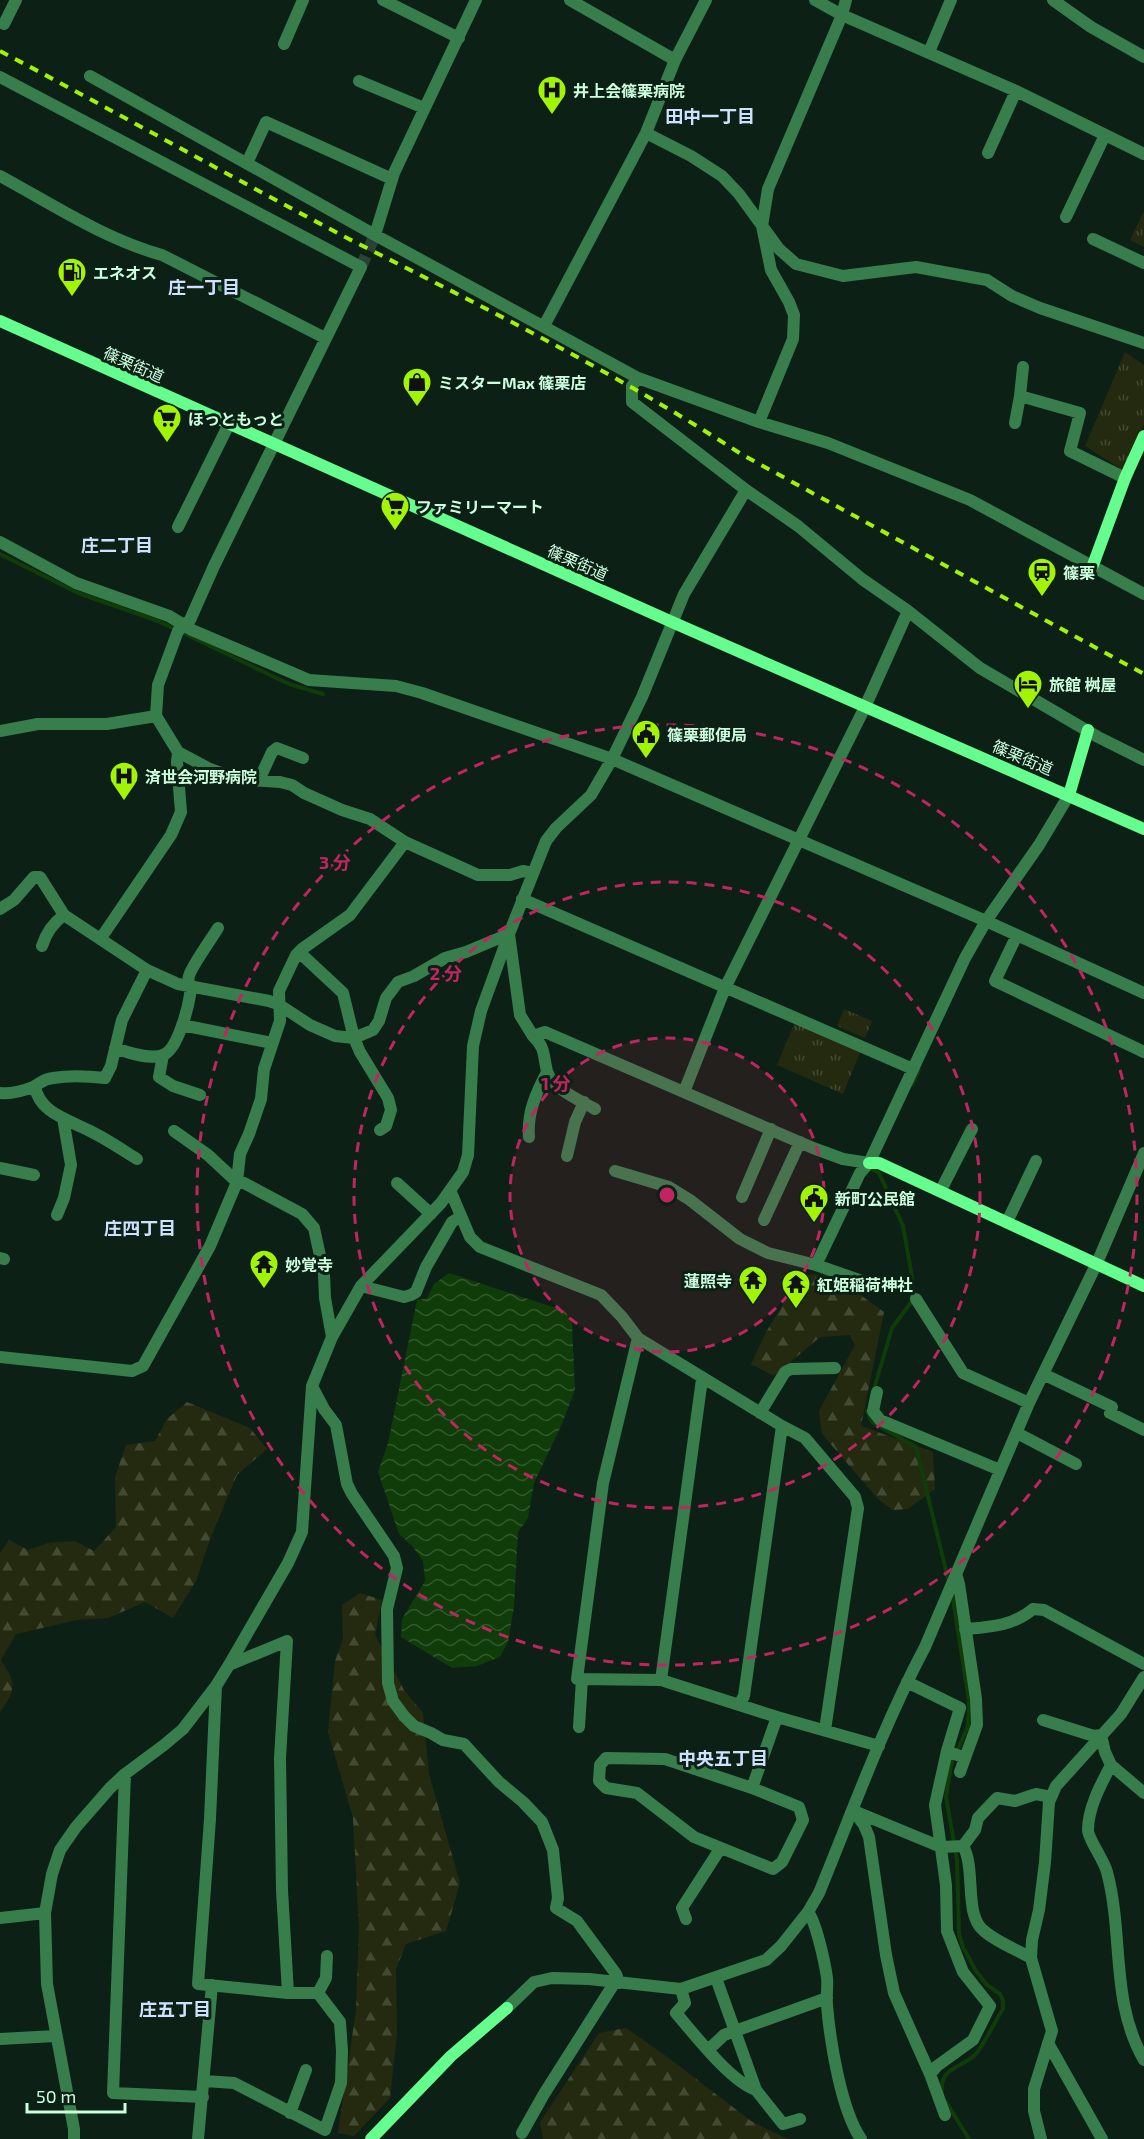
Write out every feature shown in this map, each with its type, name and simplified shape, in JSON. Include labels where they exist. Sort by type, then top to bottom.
[{"type":"main road","name":"篠栗街道","points":[[0,321],[273,445],[1144,829]]},
{"type":"main road","points":[[1094,565],[1125,478],[1144,436]]},
{"type":"main road","points":[[1069,795],[1088,730]]},
{"type":"main road","points":[[869,1163],[879,1163],[941,1190],[1144,1286]]},
{"type":"main road","points":[[371,2139],[451,2056],[507,2008]]},
{"type":"street","points":[[4,24],[16,0]]},
{"type":"street","points":[[284,44],[303,0]]},
{"type":"street","points":[[375,235],[392,179],[476,0]]},
{"type":"street","points":[[570,0],[584,3],[675,60]]},
{"type":"street","points":[[544,326],[646,133],[675,60],[706,0]]},
{"type":"street","points":[[815,0],[842,15],[1016,92],[1144,154]]},
{"type":"street","points":[[759,422],[793,339],[794,315],[771,270],[762,226],[768,189],[842,15],[846,0]]},
{"type":"street","points":[[929,52],[951,0]]},
{"type":"street","points":[[1053,0],[1091,27],[1144,57]]},
{"type":"street","points":[[390,2],[459,38]]},
{"type":"street","points":[[90,76],[638,378],[759,422],[828,443],[970,500],[1144,594]]},
{"type":"street","points":[[0,77],[361,267],[190,620],[178,631],[158,685],[156,716],[178,752],[210,769],[237,779],[292,785],[342,810],[370,819],[405,843],[477,875],[510,875],[523,870],[533,873]]},
{"type":"street","points":[[359,81],[424,108]]},
{"type":"street","points":[[988,153],[1016,92]]},
{"type":"street","points":[[247,163],[266,122],[392,179]]},
{"type":"street","points":[[646,133],[691,156],[722,176],[739,194],[779,249],[796,264],[843,276],[916,267],[987,280],[1012,296],[1040,308],[1144,343]]},
{"type":"street","points":[[1066,217],[1105,135]]},
{"type":"street","points":[[0,176],[112,236],[140,249],[162,255],[326,338]]},
{"type":"street","points":[[1093,238],[1144,263]]},
{"type":"street","points":[[1015,423],[1023,367]]},
{"type":"street","points":[[638,378],[633,386],[632,402],[746,490],[798,526],[862,579],[908,611],[980,668],[1144,760]]},
{"type":"street","points":[[1020,396],[1080,413],[1070,451],[1125,478]]},
{"type":"street","points":[[178,527],[229,424]]},
{"type":"street","points":[[74,2139],[47,1984],[45,1913],[52,1874],[60,1850],[90,1809],[125,1774],[183,1729],[216,1686],[288,1563],[302,1532],[312,1386],[332,1337],[361,1286],[431,1214],[463,1172],[468,1155],[474,1046],[481,1011],[546,841],[556,828],[591,795],[612,759],[642,697],[684,594],[746,490]]},
{"type":"street","points":[[0,542],[76,583],[170,616],[185,625],[309,680],[396,686],[612,759],[986,921],[1144,993]]},
{"type":"street","points":[[684,1092],[725,988],[865,707],[908,611]]},
{"type":"street","points":[[0,731],[38,724],[107,724],[156,716]]},
{"type":"street","points":[[260,780],[272,752],[278,748],[303,758]]},
{"type":"street","points":[[101,938],[171,835],[181,812],[178,752]]},
{"type":"street","points":[[816,1265],[860,1173],[869,1163],[965,958],[986,921],[1039,845],[1069,795]]},
{"type":"street","points":[[0,1357],[132,1371],[143,1366],[210,1246],[237,1182],[240,1154],[261,1099],[264,1069],[280,1021],[279,991],[299,952],[350,915],[405,843]]},
{"type":"street","points":[[0,909],[14,900],[34,877],[40,877],[64,915],[147,970],[178,984],[278,1004],[310,1025],[335,1035],[354,1038],[373,1030],[379,1021],[386,998],[398,982],[414,976],[445,958],[509,934]]},
{"type":"street","points":[[522,899],[913,1069]]},
{"type":"street","points":[[42,946],[56,921],[64,915]]},
{"type":"street","points":[[201,1095],[173,1086],[159,1077],[164,1055],[171,1049],[182,1025],[190,993],[188,976],[218,928]]},
{"type":"street","points":[[509,934],[520,1015],[533,1036],[540,1042],[546,1057],[547,1072],[537,1090],[530,1112],[529,1137]]},
{"type":"street","points":[[1017,935],[995,981],[1144,1052]]},
{"type":"street","points":[[299,952],[343,993],[354,1038],[388,1098],[391,1110],[386,1126],[380,1130]]},
{"type":"street","points":[[0,1093],[7,1094],[35,1087],[39,1082],[52,1078],[84,1076],[105,1078],[111,1066],[122,1020],[147,970]]},
{"type":"street","points":[[182,1025],[272,1043]]},
{"type":"street","points":[[533,1036],[545,1032],[800,1142],[843,1159],[869,1163]]},
{"type":"street","points":[[115,1048],[137,1055],[164,1055]]},
{"type":"street","points":[[547,1072],[563,1090],[595,1109]]},
{"type":"street","points":[[35,1087],[36,1095],[52,1113],[89,1130],[137,1159]]},
{"type":"street","points":[[567,1156],[575,1122],[584,1102]]},
{"type":"street","points":[[57,1215],[64,1198],[71,1166],[63,1118]]},
{"type":"street","points":[[742,1197],[771,1129]]},
{"type":"street","points":[[941,1190],[972,1129]]},
{"type":"street","points":[[174,1131],[208,1155],[237,1182],[244,1183],[302,1214],[314,1228],[324,1274],[325,1298],[332,1337]]},
{"type":"street","points":[[764,1220],[800,1142]]},
{"type":"street","points":[[507,2008],[534,1982],[552,1978],[681,1989],[716,1978],[766,1960],[781,1946],[808,1912],[819,1893],[879,1746],[925,1647],[1029,1403],[1097,1263],[1144,1153]]},
{"type":"street","points":[[1007,1222],[1036,1161]]},
{"type":"street","points":[[0,1168],[34,1175]]},
{"type":"street","points":[[615,1171],[669,1187],[690,1200],[740,1239],[768,1253],[816,1265],[865,1282]]},
{"type":"street","points":[[398,1183],[431,1214]]},
{"type":"street","points":[[450,1190],[470,1237],[480,1247],[601,1295],[638,1338],[702,1379],[805,1438],[855,1497],[858,1508],[825,1730]]},
{"type":"street","points":[[361,1286],[404,1297],[416,1292],[426,1267],[452,1222],[460,1217]]},
{"type":"street","points":[[916,1299],[963,1373],[1029,1403]]},
{"type":"street","points":[[638,1338],[603,1483],[577,1678],[661,1680],[777,1717],[879,1746]]},
{"type":"street","points":[[760,1413],[785,1372],[791,1369],[835,1368]]},
{"type":"street","points":[[1043,1374],[1112,1407],[1110,1413],[1144,1430]]},
{"type":"street","points":[[661,1680],[702,1379]]},
{"type":"street","points":[[312,1386],[324,1409],[336,1425],[351,1494],[394,1556],[398,1568],[387,1609],[388,1683],[393,1701],[414,1726],[443,1740],[464,1744],[499,1782],[542,1822],[553,1850],[558,1898],[556,1908],[577,1921],[616,1974],[617,1983],[544,2094],[522,2133]]},
{"type":"street","points":[[877,1392],[873,1411],[880,1420],[1000,1470]]},
{"type":"street","points":[[739,1705],[744,1696],[782,1426]]},
{"type":"street","points":[[1017,1432],[1076,1464]]},
{"type":"street","points":[[956,1573],[960,1584],[976,1699],[977,1725],[960,1772]]},
{"type":"street","points":[[965,1629],[1011,1622],[1033,1609],[1044,1610],[1144,1664]]},
{"type":"street","points":[[229,1665],[287,1641],[280,1758],[282,1890],[288,1993]]},
{"type":"street","points":[[1041,2139],[1034,2111],[1034,2089],[1052,2031],[1031,1958],[1032,1940],[1039,1910],[1049,1802],[1056,1786],[1121,1714],[1144,1677]]},
{"type":"street","points":[[579,1727],[582,1678]]},
{"type":"street","points":[[907,1682],[960,1708],[947,1751],[935,1805],[946,1885],[947,1931],[963,1972],[990,2006],[974,2040],[930,2074]]},
{"type":"street","points":[[216,1686],[210,1819],[198,1984],[288,1993],[318,1993]]},
{"type":"street","points":[[752,1788],[777,1717]]},
{"type":"street","points":[[1043,1720],[1094,1736],[1101,1735]]},
{"type":"street","points":[[1101,1735],[1111,1765],[1144,1793]]},
{"type":"street","points":[[947,1751],[965,1758]]},
{"type":"street","points":[[606,1758],[665,1759],[752,1788],[799,1807],[803,1820],[782,1862],[773,1869],[694,1837],[637,1793],[606,1788],[599,1781],[600,1765],[606,1758]]},
{"type":"street","points":[[1111,1765],[1099,1790],[1090,1817],[1088,1832],[1106,1870],[1115,1912],[1118,1970],[1124,2009],[1133,2042],[1144,2060]]},
{"type":"street","points":[[125,1774],[114,2093],[203,2097]]},
{"type":"street","points":[[963,1846],[975,1830],[978,1818],[996,1798],[1015,1800],[1036,1794],[1051,1797]]},
{"type":"street","points":[[853,1810],[941,1847],[963,1846]]},
{"type":"street","points":[[853,1810],[864,1825],[869,1837],[886,1955],[894,1993],[930,2074],[945,2115]]},
{"type":"street","points":[[963,1846],[970,1868],[976,1922],[982,1930],[1031,1958]]},
{"type":"street","points":[[686,1919],[682,1908],[720,1848]]},
{"type":"street","points":[[808,1912],[814,1920],[826,1977],[826,1998],[834,2058],[850,2115],[861,2139]]},
{"type":"street","points":[[0,1918],[45,1913]]},
{"type":"street","points":[[318,1993],[326,1978],[327,1956]]},
{"type":"street","points":[[716,1978],[756,2090],[783,2124],[800,2119]]},
{"type":"street","points":[[198,2139],[212,1985]]},
{"type":"street","points":[[681,1989],[685,2003],[676,2013],[708,2050],[746,2086],[756,2090]]},
{"type":"street","points":[[204,2081],[234,2084],[325,2130],[341,2083],[342,2051],[340,2022],[318,1993]]},
{"type":"street","points":[[708,2050],[724,2035],[826,1998]]},
{"type":"street","points":[[0,2039],[55,2036]]},
{"type":"street","points":[[1048,2043],[1102,2139]]},
{"type":"street","points":[[290,2113],[306,2070]]},
{"type":"green space","points":[[1144,211],[1144,247],[1130,240]]},
{"type":"green space","points":[[1125,352],[1144,365],[1144,424],[1124,471],[1085,446]]},
{"type":"green space","points":[[844,1009],[872,1021],[865,1038],[837,1026]]},
{"type":"green space","points":[[795,1022],[861,1050],[843,1094],[777,1065]]},
{"type":"green space","points":[[801,1274],[833,1275],[884,1312],[861,1426],[933,1452],[935,1489],[908,1509],[893,1510],[878,1499],[822,1434],[819,1411],[855,1345],[850,1335],[820,1337],[774,1376],[751,1364],[765,1334]]},
{"type":"green space","points":[[187,1402],[250,1428],[267,1449],[237,1475],[210,1539],[196,1581],[173,1618],[145,1602],[108,1618],[77,1620],[16,1634],[1,1660],[10,1675],[12,1691],[0,1712],[0,1553],[9,1540],[28,1550],[48,1543],[75,1541],[94,1551],[116,1527],[115,1477],[126,1445],[155,1441],[167,1419]]},
{"type":"green space","points":[[360,1593],[382,1600],[375,1635],[404,1690],[423,1713],[429,1774],[460,1883],[446,1931],[406,1944],[396,1969],[397,2033],[390,2098],[354,2136],[338,2133],[356,2010],[359,1928],[353,1818],[328,1732],[335,1661],[343,1639],[342,1605]]},
{"type":"green space","points":[[626,2028],[751,2121],[787,2139],[543,2139],[540,2122],[599,2033]]},
{"type":"water","points":[[449,1273],[565,1311],[572,1323],[575,1390],[562,1424],[534,1483],[528,1518],[518,1532],[514,1607],[508,1642],[500,1657],[477,1666],[452,1668],[401,1637],[402,1619],[425,1581],[423,1561],[413,1547],[399,1534],[378,1472],[388,1443],[417,1300],[427,1298],[434,1284]]},
{"type":"waterway","points":[[0,554],[78,593],[158,621],[289,684],[323,694]]},
{"type":"waterway","points":[[912,1085],[919,1070]]},
{"type":"waterway","points":[[874,1165],[872,1169],[879,1173],[903,1226],[913,1282],[912,1301],[892,1328],[874,1389]]},
{"type":"waterway","points":[[867,1411],[872,1422],[916,1447],[949,1583]]},
{"type":"waterway","points":[[942,2092],[944,2078],[952,2069],[975,2055],[1003,2009],[1000,1994],[986,1984],[976,1971],[959,1934],[957,1860],[946,1797],[951,1765],[968,1726],[969,1701],[952,1593]]},
{"type":"waterway","points":[[946,2102],[969,2139]]},
{"type":"tunnel","points":[[361,267],[375,235]]},
{"type":"railway","points":[[0,51],[347,238],[596,368],[741,454],[1144,674]]},
{"type":"place","name":"井上会篠栗病院","points":[[552,116]]},
{"type":"place","name":"エネオス","points":[[72,298]]},
{"type":"place","name":"ミスターMax 篠栗店","points":[[417,408]]},
{"type":"place","name":"ほっともっと","points":[[167,444]]},
{"type":"place","name":"ファミリーマート","points":[[395,532]]},
{"type":"place","name":"篠栗","points":[[1042,598]]},
{"type":"place","name":"旅館 桝屋","points":[[1028,710]]},
{"type":"place","name":"篠栗郵便局","points":[[646,760]]},
{"type":"place","name":"済世会河野病院","points":[[124,802]]},
{"type":"place","name":"新町公民館","points":[[814,1224]]},
{"type":"place","name":"妙覚寺","points":[[264,1290]]},
{"type":"place","name":"蓮照寺","points":[[753,1306]]},
{"type":"place","name":"紅姫稲荷神社","points":[[796,1310]]},
{"type":"district","name":"田中一丁目","points":[[710,116]]},
{"type":"district","name":"庄一丁目","points":[[204,287]]},
{"type":"district","name":"庄二丁目","points":[[117,545]]},
{"type":"district","name":"庄四丁目","points":[[140,1228]]},
{"type":"district","name":"中央五丁目","points":[[723,1758]]},
{"type":"district","name":"庄五丁目","points":[[175,2009]]}]
